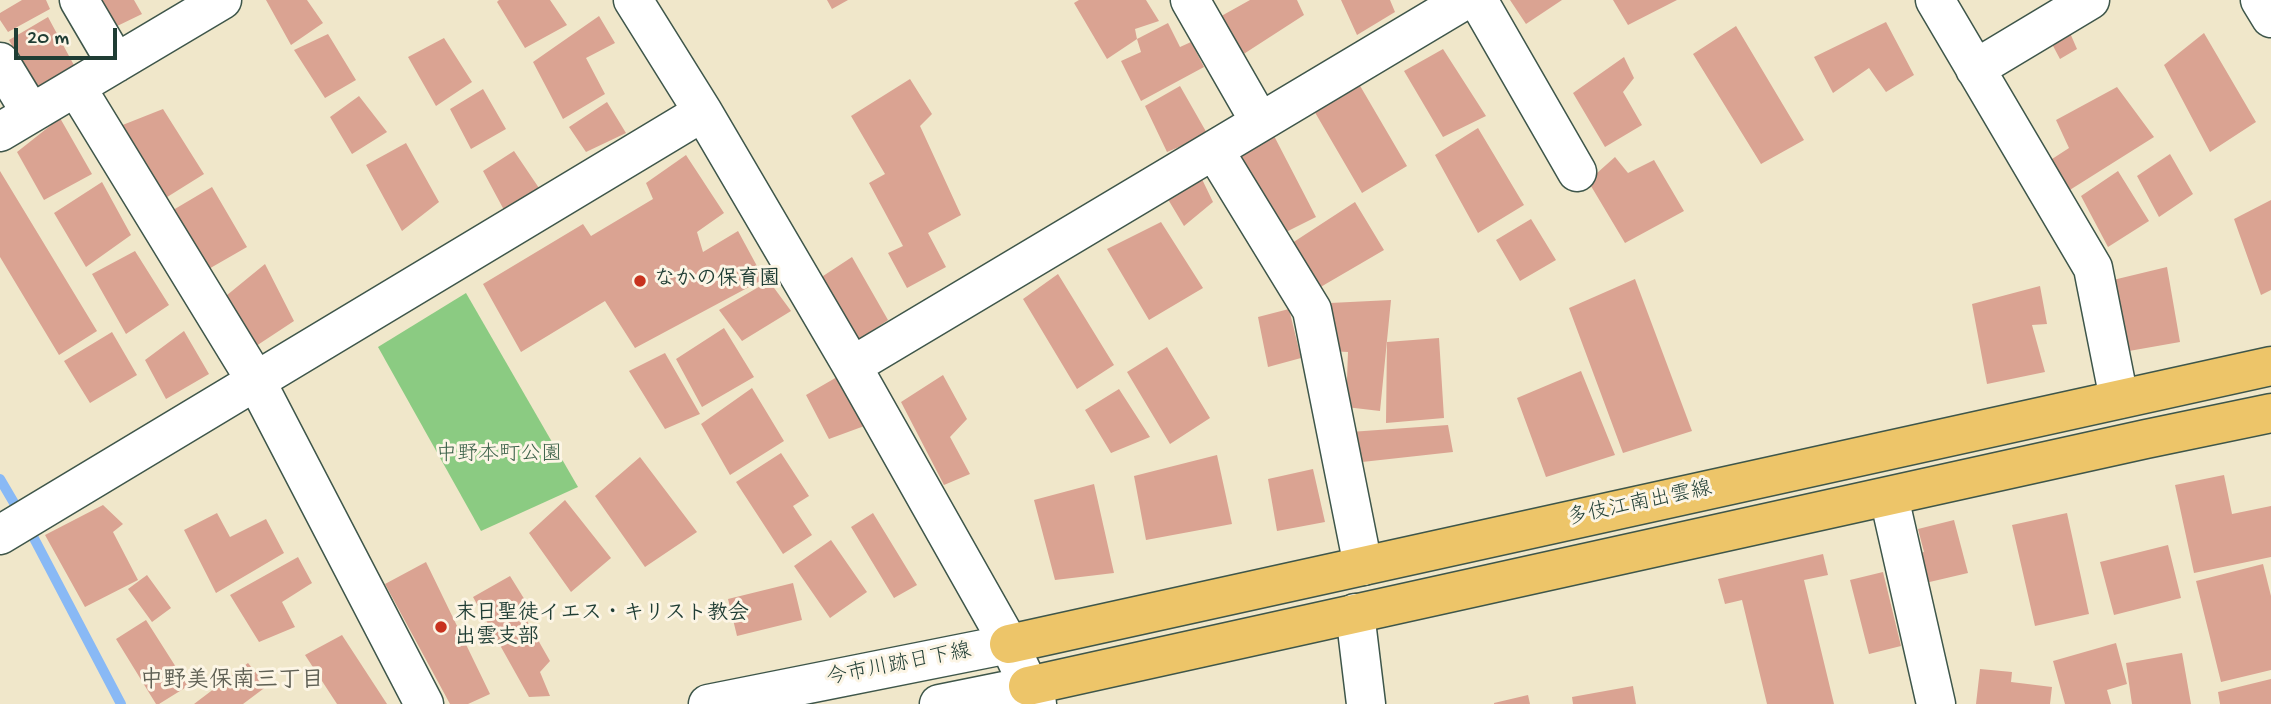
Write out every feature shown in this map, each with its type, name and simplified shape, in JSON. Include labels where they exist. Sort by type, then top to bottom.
[{"type":"main road","name":"多伎江南出雲線","points":[[1009,644],[2271,366]]},
{"type":"main road","points":[[1033,695],[1355,613],[2271,413]]},
{"type":"street","points":[[79,0],[116,63]]},
{"type":"street","points":[[0,62],[15,122],[222,0]]},
{"type":"street","points":[[633,0],[852,366],[1009,644],[1033,695],[939,704]]},
{"type":"street","points":[[1190,0],[1260,122]]},
{"type":"street","points":[[852,366],[1465,0]]},
{"type":"street","points":[[1478,0],[1577,172]]},
{"type":"street","points":[[1935,0],[2093,268],[2119,399]]},
{"type":"street","points":[[1975,69],[2090,0]]},
{"type":"street","points":[[2260,0],[2271,18]]},
{"type":"street","points":[[76,87],[256,381],[424,704]]},
{"type":"street","points":[[0,535],[702,112]]},
{"type":"street","points":[[1214,150],[1311,310],[1363,566]]},
{"type":"street","points":[[1889,497],[1936,704]]},
{"type":"street","points":[[1355,613],[1366,704]]},
{"type":"street","name":"今市川跡日下線","points":[[708,704],[1009,644]]},
{"type":"green space","name":"中野本町公園","points":[[466,293],[578,487],[481,531],[378,347]]},
{"type":"building","points":[[22,0],[46,0],[50,9],[8,32],[0,20],[0,13]]},
{"type":"building","points":[[93,0],[134,0],[142,14],[111,29]]},
{"type":"building","points":[[266,0],[307,0],[323,23],[291,45]]},
{"type":"building","points":[[550,0],[567,25],[525,48],[497,2]]},
{"type":"building","points":[[827,0],[848,0],[832,9]]},
{"type":"building","points":[[1079,0],[1146,0],[1159,21],[1135,29],[1137,39],[1107,59],[1074,3]]},
{"type":"building","points":[[1250,0],[1297,0],[1304,15],[1239,57],[1216,19]]},
{"type":"building","points":[[1341,0],[1390,0],[1395,12],[1357,35]]},
{"type":"building","points":[[1510,0],[1562,0],[1526,24]]},
{"type":"building","points":[[1613,0],[1677,0],[1628,25]]},
{"type":"building","points":[[599,16],[615,43],[586,58],[605,94],[563,119],[533,62]]},
{"type":"building","points":[[48,17],[76,69],[37,92],[9,40]]},
{"type":"building","points":[[1886,22],[1914,75],[1886,92],[1869,68],[1833,93],[1814,57]]},
{"type":"building","points":[[1168,23],[1180,47],[1191,42],[1204,67],[1141,101],[1121,61],[1141,52],[1137,39]]},
{"type":"building","points":[[1736,26],[1804,140],[1761,164],[1693,54]]},
{"type":"building","points":[[2070,33],[2077,49],[2060,59],[2052,44]]},
{"type":"building","points":[[2204,33],[2256,122],[2210,152],[2164,65]]},
{"type":"building","points":[[328,34],[356,80],[325,98],[294,50]]},
{"type":"building","points":[[444,38],[472,82],[436,106],[408,57]]},
{"type":"building","points":[[1443,49],[1486,116],[1443,137],[1404,71]]},
{"type":"building","points":[[1624,57],[1634,78],[1623,92],[1642,125],[1605,147],[1573,93]]},
{"type":"building","points":[[910,79],[932,114],[920,126],[961,215],[928,233],[946,267],[907,288],[888,253],[903,246],[869,183],[885,174],[851,116]]},
{"type":"building","points":[[1359,84],[1407,166],[1362,193],[1313,109]]},
{"type":"building","points":[[1180,86],[1208,135],[1167,152],[1145,106]]},
{"type":"building","points":[[2117,87],[2154,137],[2065,193],[2049,161],[2069,148],[2056,120]]},
{"type":"building","points":[[483,89],[506,129],[471,149],[450,109]]},
{"type":"building","points":[[359,96],[387,132],[352,154],[330,117]]},
{"type":"building","points":[[607,102],[626,133],[586,152],[569,127]]},
{"type":"building","points":[[163,109],[204,174],[156,204],[110,130]]},
{"type":"building","points":[[60,118],[92,174],[44,200],[17,152]]},
{"type":"building","points":[[1478,128],[1524,205],[1478,233],[1435,155]]},
{"type":"building","points":[[1272,132],[1316,217],[1282,234],[1237,157]]},
{"type":"building","points":[[406,143],[439,202],[402,231],[366,165]]},
{"type":"building","points":[[514,151],[541,191],[504,210],[483,171]]},
{"type":"building","points":[[2170,154],[2193,194],[2159,217],[2137,176]]},
{"type":"building","points":[[686,155],[724,213],[697,232],[703,252],[738,231],[764,279],[635,348],[605,301],[521,352],[483,284],[583,224],[591,236],[653,199],[646,183]]},
{"type":"building","points":[[1615,157],[1628,173],[1654,160],[1684,211],[1625,243],[1588,181]]},
{"type":"building","points":[[0,171],[97,331],[59,355],[0,257]]},
{"type":"building","points":[[2118,171],[2149,221],[2108,247],[2081,196]]},
{"type":"building","points":[[1200,175],[1213,202],[1184,226],[1166,196]]},
{"type":"building","points":[[102,182],[131,235],[86,267],[54,213]]},
{"type":"building","points":[[212,187],[247,247],[200,274],[163,216]]},
{"type":"building","points":[[2271,200],[2271,290],[2261,295],[2234,219]]},
{"type":"building","points":[[1355,202],[1384,250],[1312,292],[1286,247]]},
{"type":"building","points":[[1531,219],[1556,260],[1520,281],[1496,240]]},
{"type":"building","points":[[1161,222],[1203,288],[1149,320],[1107,249]]},
{"type":"building","points":[[135,251],[169,305],[126,334],[92,274]]},
{"type":"building","points":[[852,257],[888,320],[856,342],[817,280]]},
{"type":"building","points":[[265,264],[294,321],[250,350],[221,300]]},
{"type":"building","points":[[2167,267],[2180,342],[2129,351],[2113,280]]},
{"type":"building","points":[[1058,274],[1114,365],[1077,389],[1023,299]]},
{"type":"building","points":[[1635,279],[1692,431],[1623,453],[1569,308]]},
{"type":"building","points":[[769,281],[791,311],[742,341],[719,310]]},
{"type":"building","points":[[2040,286],[2047,324],[2032,325],[2045,372],[1987,384],[1972,304]]},
{"type":"building","points":[[1391,300],[1380,411],[1346,407],[1348,352],[1328,351],[1330,303]]},
{"type":"building","points":[[1289,309],[1301,358],[1268,367],[1258,317]]},
{"type":"building","points":[[724,328],[754,377],[702,407],[676,359]]},
{"type":"building","points":[[184,331],[209,374],[166,399],[145,360]]},
{"type":"building","points":[[112,332],[137,375],[90,403],[64,361]]},
{"type":"building","points":[[1439,338],[1444,418],[1386,423],[1387,342]]},
{"type":"building","points":[[1167,347],[1210,418],[1170,444],[1127,372]]},
{"type":"building","points":[[665,353],[700,414],[665,429],[629,371]]},
{"type":"building","points":[[1581,371],[1615,455],[1546,477],[1517,398]]},
{"type":"building","points":[[943,375],[967,419],[950,437],[970,474],[944,485],[901,402]]},
{"type":"building","points":[[837,377],[867,425],[829,439],[806,395]]},
{"type":"building","points":[[752,388],[784,441],[730,475],[701,424]]},
{"type":"building","points":[[1119,389],[1150,437],[1111,453],[1085,410]]},
{"type":"building","points":[[1448,425],[1453,452],[1353,463],[1350,432]]},
{"type":"building","points":[[781,453],[809,496],[793,506],[812,535],[783,554],[736,482]]},
{"type":"building","points":[[1217,455],[1232,524],[1146,540],[1134,476]]},
{"type":"building","points":[[640,457],[697,532],[645,567],[595,496]]},
{"type":"building","points":[[1313,469],[1325,522],[1277,531],[1268,479]]},
{"type":"building","points":[[2224,475],[2232,514],[2271,506],[2271,557],[2194,573],[2175,485]]},
{"type":"building","points":[[1094,484],[1114,573],[1055,580],[1034,500]]},
{"type":"building","points":[[565,500],[611,558],[571,592],[529,533]]},
{"type":"building","points":[[103,505],[123,524],[113,532],[138,580],[85,607],[45,535]]},
{"type":"building","points":[[217,513],[230,537],[266,519],[284,553],[216,593],[184,530]]},
{"type":"building","points":[[873,513],[917,585],[894,598],[851,527]]},
{"type":"building","points":[[2067,513],[2089,614],[2035,626],[2012,525]]},
{"type":"building","points":[[1954,520],[1968,573],[1921,584],[1913,555],[1924,552],[1918,529]]},
{"type":"building","points":[[831,540],[867,592],[830,618],[794,566]]},
{"type":"building","points":[[2168,545],[2181,598],[2114,615],[2100,562]]},
{"type":"building","points":[[1823,554],[1828,575],[1804,580],[1834,704],[1767,704],[1742,600],[1725,604],[1718,579]]},
{"type":"building","points":[[298,557],[312,583],[282,602],[295,627],[259,642],[230,595]]},
{"type":"building","points":[[426,562],[490,694],[468,704],[450,704],[385,584]]},
{"type":"building","points":[[2263,564],[2271,596],[2271,670],[2221,682],[2196,581]]},
{"type":"building","points":[[1883,572],[1901,646],[1869,654],[1850,580]]},
{"type":"building","points":[[147,575],[171,608],[152,622],[128,589]]},
{"type":"building","points":[[510,576],[533,613],[526,619],[550,661],[540,672],[550,696],[529,697],[473,597]]},
{"type":"building","points":[[793,583],[802,620],[737,636],[728,599]]},
{"type":"building","points":[[146,620],[188,686],[159,704],[156,704],[116,639]]},
{"type":"building","points":[[342,635],[387,704],[337,704],[305,655]]},
{"type":"building","points":[[2116,643],[2127,684],[2107,690],[2111,704],[2065,704],[2053,661]]},
{"type":"building","points":[[2182,653],[2191,704],[2132,704],[2126,663]]},
{"type":"building","points":[[248,663],[267,686],[243,704],[194,704]]},
{"type":"building","points":[[1980,669],[2012,672],[2011,682],[2052,687],[2050,704],[1976,704]]},
{"type":"building","points":[[2271,679],[2271,704],[2220,704],[2218,692]]},
{"type":"building","points":[[1633,686],[1636,704],[1573,704],[1572,697]]},
{"type":"building","points":[[1528,695],[1530,704],[1494,704],[1494,703]]},
{"type":"waterway","points":[[0,479],[121,704]]},
{"type":"place","name":"なかの保育園","points":[[640,281]]},
{"type":"place","name":"末日聖徒イエス・キリスト教会 出雲支部","points":[[441,627]]},
{"type":"district","name":"中野美保南三丁目","points":[[232,682]]}]
